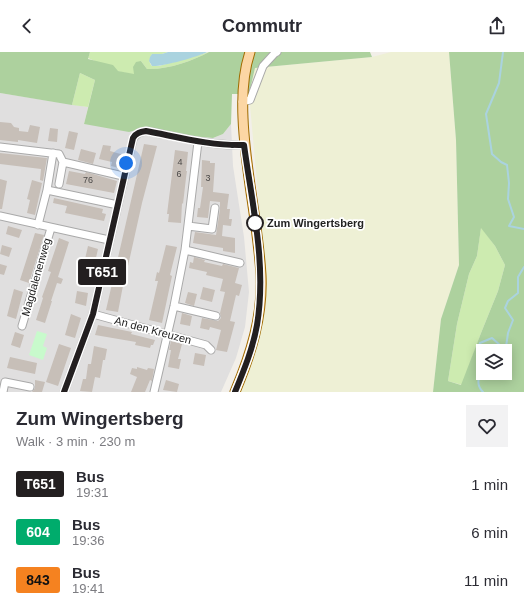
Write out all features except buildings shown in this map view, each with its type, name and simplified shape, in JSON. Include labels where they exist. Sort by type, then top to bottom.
[{"type":"main road","points":[[235,392],[252,346],[257,325],[261,290],[258,242],[244,145],[242,102],[250,52]]},
{"type":"street","points":[[242,102],[250,100],[263,66],[277,52]]},
{"type":"street","points":[[64,392],[93,314],[118,205],[123,176],[135,134],[146,131],[198,142],[233,146],[244,145]]},
{"type":"street","points":[[154,392],[168,334],[185,250],[198,142]]},
{"type":"street","points":[[0,147],[59,154],[63,162],[59,184]]},
{"type":"street","points":[[38,225],[48,190],[53,153]]},
{"type":"street","points":[[63,162],[123,176]]},
{"type":"street","points":[[48,190],[118,205]]},
{"type":"street","points":[[188,226],[212,229],[215,208]]},
{"type":"street","points":[[0,216],[109,240]]},
{"type":"street","name":"Magdalenenweg","points":[[22,326],[51,228]]},
{"type":"street","points":[[185,250],[240,263]]},
{"type":"street","points":[[174,306],[216,316]]},
{"type":"street","name":"An den Kreuzen","points":[[93,314],[206,345],[211,350]]},
{"type":"street","points":[[3,392],[5,382],[30,387]]},
{"type":"shaded area","points":[[0,93],[88,107],[84,124],[143,128],[213,138],[223,134],[231,124],[233,166],[244,237],[249,292],[245,327],[236,358],[221,392],[0,392]]},
{"type":"green space","points":[[0,52],[90,52],[88,59],[113,65],[118,71],[134,74],[133,67],[136,62],[141,61],[147,69],[163,68],[187,62],[209,52],[370,52],[372,57],[255,68],[249,94],[232,94],[231,124],[223,134],[213,138],[143,128],[129,132],[84,124],[95,80],[80,73],[72,105],[0,93]]},
{"type":"green space","points":[[90,52],[168,52],[162,54],[152,54],[150,60],[151,65],[159,66],[209,52],[187,62],[163,68],[147,69],[141,61],[134,75],[117,71],[88,58]]},
{"type":"green space","points":[[391,52],[449,52],[456,140],[459,265],[441,319],[433,392],[241,392],[252,362],[266,307],[265,272],[249,94],[255,68],[372,57]]},
{"type":"green space","points":[[449,52],[524,52],[524,392],[433,392],[441,319],[459,265],[456,140]],"holes":[[[481,228],[495,246],[505,265],[498,291],[477,344],[512,344],[512,380],[476,380],[476,346],[461,385],[448,381],[457,324],[469,274],[477,256]]]},
{"type":"green space","points":[[80,73],[95,80],[88,107],[72,105]]},
{"type":"green space","points":[[481,227],[495,246],[505,265],[498,291],[476,344],[462,385],[448,381],[457,324],[469,274],[477,256]]},
{"type":"green space","points":[[37,331],[47,334],[43,346],[47,348],[43,360],[29,355]]},
{"type":"water","points":[[168,52],[207,52],[180,61],[152,66],[149,61],[152,54],[162,54]]},
{"type":"waterway","points":[[503,52],[499,83],[486,114],[492,154],[507,165],[509,183],[508,199],[514,217],[509,226],[524,229]]},
{"type":"waterway","points":[[506,344],[508,333],[513,320],[505,308],[508,301],[518,293],[518,277],[524,267]]},
{"type":"waterway","points":[[480,344],[492,338],[499,344]]},
{"type":"waterway","points":[[478,380],[479,386],[483,392]]},
{"type":"bus line","name":"T651","points":[[64,392],[93,314],[118,205],[123,176],[133,138],[135,134],[146,131],[198,142],[233,146],[244,145],[258,242],[261,290],[257,325],[252,346],[235,392]]},
{"type":"place","name":"Zum Wingertsberg","points":[[255,223]]},
{"type":"route","points":[[126,163],[133,138],[135,134],[139,132],[146,131],[198,142],[233,146],[244,145],[255,223]]}]
